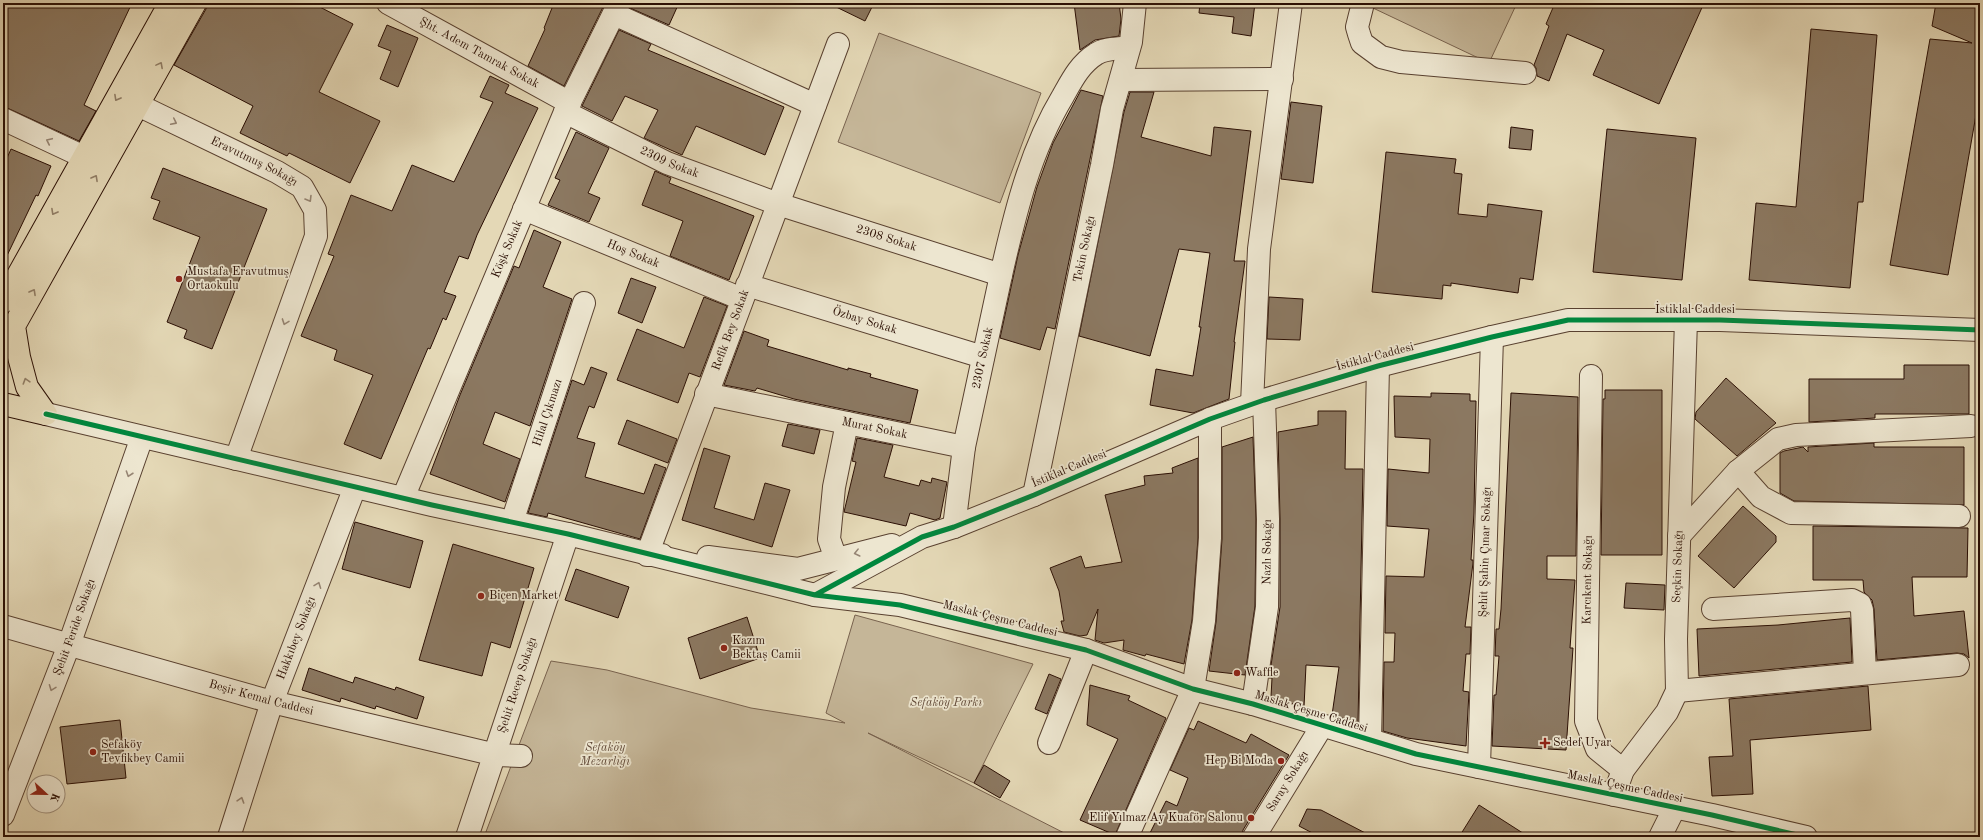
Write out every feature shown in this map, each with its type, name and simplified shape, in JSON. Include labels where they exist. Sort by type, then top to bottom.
[{"type":"main road","points":[[3,302],[170,3]]},
{"type":"main road","points":[[46,414],[28,387],[19,357],[8,334],[195,3]]},
{"type":"main road","points":[[3,404],[46,414]]},
{"type":"street","name":"Şht. Adem Tamrak Sokak","points":[[388,3],[568,108]]},
{"type":"street","name":"Tekin Sokağı","points":[[1034,495],[1102,165],[1112,109],[1129,47],[1135,3]]},
{"type":"street","name":"Nazlı Sokağı","points":[[1253,704],[1267,607],[1268,520],[1258,402],[1259,249],[1292,3]]},
{"type":"street","points":[[1364,3],[1357,27],[1359,34],[1362,43],[1381,58],[1401,62],[1525,73]]},
{"type":"street","points":[[616,9],[815,105]]},
{"type":"street","name":"Köşk Sokak","points":[[403,498],[568,108],[616,9]]},
{"type":"street","name":"Refik Bey Sokak","points":[[647,555],[744,292],[838,44]]},
{"type":"street","name":"2307 Sokak","points":[[964,447],[983,357],[998,273],[1034,157],[1049,119],[1078,70],[1097,53],[1129,47]]},
{"type":"street","points":[[1121,80],[1282,79]]},
{"type":"street","name":"Eravutmuş Sokağı","points":[[138,106],[277,172],[302,187],[315,210],[316,236],[236,459]]},
{"type":"street","name":"2309 Sokak","points":[[568,108],[667,163],[778,204]]},
{"type":"street","points":[[3,120],[84,157]]},
{"type":"street","name":"2308 Sokak","points":[[778,204],[998,273]]},
{"type":"street","name":"Hoş Sokak","points":[[524,210],[744,292]]},
{"type":"street","name":"Özbay Sokak","points":[[744,292],[983,357]]},
{"type":"street","name":"Hilal Çıkmazı","points":[[512,522],[584,303]]},
{"type":"street","name":"İstiklal Caddesi","points":[[815,595],[922,537],[954,527],[1034,495],[1210,419],[1258,402],[1378,366],[1492,337],[1568,320],[1720,320],[1980,330]]},
{"type":"street","name":"Seçkin Sokağı","points":[[1614,795],[1623,770],[1666,712],[1676,691],[1676,639],[1686,320]]},
{"type":"street","name":"Şehit Şahin Çınar Sokağı","points":[[1479,767],[1492,337]]},
{"type":"street","points":[[1370,740],[1378,366]]},
{"type":"street","name":"Karcıkent Sokağı","points":[[1591,376],[1586,721],[1597,749],[1623,770]]},
{"type":"street","name":"Murat Sokak","points":[[706,394],[964,447]]},
{"type":"street","points":[[46,414],[403,498],[568,534],[647,555],[705,557],[798,569],[922,537]]},
{"type":"street","points":[[1126,837],[1193,689],[1204,621],[1210,538],[1210,419]]},
{"type":"street","points":[[836,559],[829,539],[834,487],[847,422]]},
{"type":"street","points":[[1679,536],[1738,471],[1778,439],[1796,435],[1971,426]]},
{"type":"street","name":"Şehit Feride Sokağı","points":[[3,815],[69,645],[142,437]]},
{"type":"street","points":[[954,527],[964,447]]},
{"type":"street","points":[[1738,471],[1761,497],[1791,513],[1959,516]]},
{"type":"street","name":"Hakkıbey Sokağı","points":[[229,837],[272,702],[356,487]]},
{"type":"street","name":"Şehit Recep Sokağı","points":[[467,837],[496,755],[568,534]]},
{"type":"street","name":"Maslak Çeşme Caddesi","points":[[647,555],[815,595],[900,605],[1086,650],[1193,689],[1253,704],[1416,754],[1675,807],[1806,837]]},
{"type":"street","points":[[1714,609],[1852,600],[1860,604],[1862,610],[1865,674]]},
{"type":"street","name":"Beşir Kemal Caddesi","points":[[3,626],[272,702],[496,755],[522,756]]},
{"type":"street","points":[[1049,743],[1086,650]]},
{"type":"street","points":[[1676,691],[1958,665]]},
{"type":"street","name":"Saray Sokağı","points":[[1254,837],[1322,726]]},
{"type":"street","points":[[1660,837],[1675,807]]},
{"type":"green space","points":[[1376,3],[1517,3],[1489,63],[1373,8]]},
{"type":"green space","points":[[879,33],[1041,93],[1000,203],[838,142]]},
{"type":"green space","name":"Sefaköy Mezarlığı","points":[[855,615],[1033,664],[974,783],[868,733],[1072,837],[484,837],[551,661],[607,670],[751,708],[845,723],[826,713]]},
{"type":"building","points":[[3,3],[132,3],[84,105],[96,111],[79,141],[3,106]]},
{"type":"building","points":[[207,3],[312,3],[353,24],[319,92],[380,121],[350,183],[289,153],[287,156],[240,133],[253,106],[174,65],[206,9]]},
{"type":"building","points":[[554,3],[605,3],[564,86],[528,66],[545,29],[544,28]]},
{"type":"building","points":[[631,3],[679,3],[669,25],[630,8]]},
{"type":"building","points":[[828,3],[874,3],[865,21]]},
{"type":"building","points":[[1074,3],[1119,3],[1121,19],[1119,36],[1095,40],[1080,50]]},
{"type":"building","points":[[1200,3],[1255,3],[1251,36],[1232,33],[1234,17],[1199,13]]},
{"type":"building","points":[[1555,3],[1704,3],[1659,104],[1593,75],[1604,50],[1567,34],[1549,81],[1537,76],[1534,65],[1549,26],[1546,24]]},
{"type":"building","points":[[1936,3],[1980,3],[1980,92],[1948,275],[1890,265],[1930,39],[1972,43],[1932,26]]},
{"type":"building","points":[[387,25],[418,38],[398,87],[380,79],[391,51],[378,46]]},
{"type":"building","points":[[1811,29],[1877,35],[1863,202],[1858,202],[1850,288],[1749,280],[1756,203],[1796,207]]},
{"type":"building","points":[[619,30],[651,44],[648,50],[784,107],[765,155],[696,126],[682,155],[644,138],[658,110],[625,96],[612,121],[582,106]]},
{"type":"building","points":[[490,76],[509,85],[505,93],[538,108],[477,235],[468,259],[459,256],[444,292],[456,296],[446,320],[443,318],[430,349],[428,348],[381,459],[344,444],[373,375],[334,360],[337,350],[301,336],[334,256],[328,254],[351,195],[392,211],[412,165],[454,182],[493,102],[480,97]]},
{"type":"building","points":[[1081,90],[1103,96],[1055,329],[1047,327],[1040,350],[1000,338],[1018,255],[1037,187],[1053,143]]},
{"type":"building","points":[[1130,92],[1154,92],[1141,137],[1211,156],[1214,127],[1251,131],[1234,261],[1245,261],[1234,342],[1229,399],[1193,413],[1150,405],[1156,369],[1193,376],[1201,327],[1199,327],[1210,253],[1179,249],[1150,356],[1079,336],[1124,112]]},
{"type":"building","points":[[1291,102],[1322,106],[1313,183],[1281,179]]},
{"type":"building","points":[[1511,127],[1533,130],[1531,150],[1509,148]]},
{"type":"building","points":[[1607,129],[1696,138],[1682,280],[1593,272]]},
{"type":"building","points":[[576,132],[609,148],[588,193],[600,198],[589,222],[548,205],[560,180],[555,178]]},
{"type":"building","points":[[11,149],[51,166],[38,196],[36,195],[3,264],[3,167]]},
{"type":"building","points":[[1386,152],[1456,159],[1454,173],[1462,174],[1458,214],[1487,217],[1488,204],[1542,211],[1533,280],[1520,278],[1518,293],[1451,283],[1451,286],[1443,285],[1442,299],[1372,292]]},
{"type":"building","points":[[163,168],[267,209],[212,349],[184,338],[187,330],[167,322],[200,237],[153,219],[160,201],[151,198]]},
{"type":"building","points":[[655,171],[671,178],[669,183],[754,216],[729,280],[670,256],[683,221],[642,205]]},
{"type":"building","points":[[534,230],[561,242],[543,287],[572,299],[530,426],[495,412],[483,444],[520,459],[505,502],[430,474],[460,395],[514,266],[519,268]]},
{"type":"building","points":[[631,278],[656,287],[642,323],[618,313]]},
{"type":"building","points":[[704,297],[727,306],[700,377],[689,373],[678,403],[617,380],[637,329],[684,348]]},
{"type":"building","points":[[1269,297],[1303,299],[1300,340],[1267,339]]},
{"type":"building","points":[[744,331],[769,340],[767,346],[848,370],[848,368],[871,374],[870,377],[918,390],[910,423],[794,399],[757,388],[755,391],[724,385]]},
{"type":"building","points":[[1904,365],[1969,365],[1969,414],[1875,414],[1875,418],[1809,422],[1809,379],[1904,379]]},
{"type":"building","points":[[591,367],[607,373],[594,408],[589,406],[577,438],[595,443],[585,477],[644,494],[655,464],[666,468],[640,539],[548,513],[547,517],[528,513],[572,380],[584,385]]},
{"type":"building","points":[[1726,378],[1776,423],[1737,456],[1695,419],[1696,412]]},
{"type":"building","points":[[1605,390],[1662,390],[1662,555],[1601,555],[1603,399],[1605,399]]},
{"type":"building","points":[[1431,393],[1470,394],[1470,401],[1476,401],[1474,513],[1471,560],[1473,560],[1473,563],[1465,627],[1471,627],[1470,654],[1466,654],[1463,691],[1469,692],[1466,746],[1407,738],[1383,731],[1384,662],[1394,662],[1395,633],[1385,633],[1386,576],[1424,577],[1429,529],[1387,526],[1388,469],[1429,473],[1430,439],[1395,437],[1394,396],[1431,397]]},
{"type":"building","points":[[1511,393],[1578,397],[1576,556],[1547,556],[1547,579],[1575,580],[1570,648],[1573,648],[1566,750],[1492,746],[1494,695],[1496,695],[1499,656],[1495,656],[1496,629],[1499,629],[1501,609]]},
{"type":"building","points":[[1318,411],[1346,411],[1345,469],[1363,469],[1358,723],[1332,715],[1339,667],[1306,665],[1304,707],[1271,697],[1272,678],[1269,678],[1280,607],[1278,432],[1318,425]]},
{"type":"building","points":[[627,420],[677,439],[668,463],[618,444]]},
{"type":"building","points":[[788,424],[820,430],[814,454],[782,446]]},
{"type":"building","points":[[1253,437],[1256,519],[1255,606],[1245,675],[1209,671],[1216,622],[1222,539],[1222,447]]},
{"type":"building","points":[[857,438],[893,445],[884,477],[919,486],[921,480],[931,483],[932,478],[947,482],[940,518],[935,520],[910,513],[906,526],[844,512],[856,462],[852,461]]},
{"type":"building","points":[[1874,443],[1874,447],[1964,447],[1964,505],[1794,501],[1780,493],[1780,453],[1803,447],[1808,452],[1808,447]]},
{"type":"building","points":[[704,448],[730,456],[714,508],[754,520],[765,483],[790,490],[772,547],[682,520]]},
{"type":"building","points":[[1198,458],[1198,538],[1192,620],[1184,664],[1146,654],[1145,656],[1123,650],[1124,640],[1104,643],[1095,640],[1098,609],[1087,635],[1080,636],[1064,632],[1061,621],[1064,621],[1059,591],[1050,568],[1081,556],[1085,568],[1122,562],[1105,495],[1145,485],[1144,476],[1173,473],[1172,468]]},
{"type":"building","points":[[1743,506],[1776,536],[1776,542],[1734,588],[1698,556]]},
{"type":"building","points":[[355,522],[423,541],[410,588],[342,569]]},
{"type":"building","points":[[1813,526],[1968,528],[1967,577],[1912,577],[1914,616],[1964,611],[1969,658],[1964,654],[1957,653],[1877,660],[1874,609],[1872,600],[1864,592],[1863,580],[1813,580]]},
{"type":"building","name":"Biçen Market","points":[[453,544],[534,568],[510,648],[491,642],[482,676],[419,660]]},
{"type":"building","points":[[576,569],[629,587],[618,618],[565,600]]},
{"type":"building","points":[[1626,583],[1665,585],[1664,610],[1624,608]]},
{"type":"building","name":"Kazım Bektaş Camii","points":[[747,617],[760,658],[700,679],[688,638]]},
{"type":"building","points":[[1850,618],[1852,662],[1699,676],[1697,629],[1778,625]]},
{"type":"building","points":[[309,668],[353,683],[355,677],[395,690],[396,687],[424,697],[417,719],[376,706],[375,709],[341,698],[340,702],[302,690]]},
{"type":"building","points":[[1049,674],[1061,679],[1047,714],[1035,709]]},
{"type":"building","points":[[1090,685],[1130,696],[1128,700],[1166,718],[1115,835],[1080,820],[1118,739],[1087,725]]},
{"type":"building","points":[[1868,686],[1871,730],[1750,740],[1753,794],[1712,796],[1709,757],[1733,756],[1729,699]]},
{"type":"building","name":"Sefaköy Tevfikbey Camii","points":[[120,720],[126,778],[67,784],[60,727]]},
{"type":"building","points":[[1198,721],[1246,743],[1251,734],[1289,755],[1243,830],[1242,837],[1148,837],[1166,801],[1177,806],[1188,778],[1170,770],[1189,728],[1194,730]]},
{"type":"building","points":[[984,765],[1010,781],[1000,798],[974,783]]},
{"type":"building","points":[[1479,805],[1529,837],[1459,837]]},
{"type":"building","points":[[1307,809],[1321,810],[1373,837],[1320,837],[1299,826]]},
{"type":"cycle path","points":[[815,595],[922,537],[954,527],[1034,495],[1210,419],[1264,400],[1378,366],[1492,337],[1568,320],[1720,320],[1980,330]]},
{"type":"cycle path","points":[[46,414],[432,505],[568,534],[815,595],[900,605],[1086,650],[1193,689],[1253,704],[1416,754],[1712,815],[1806,837]]},
{"type":"place","name":"Mustafa Eravutmuş Ortaokulu","points":[[179,279]]},
{"type":"place","name":"Biçen Market","points":[[481,596]]},
{"type":"place","name":"Kazım Bektaş Camii","points":[[724,648]]},
{"type":"place","name":"Waffle","points":[[1237,673]]},
{"type":"place","name":"Sedef Uyar","points":[[1545,743]]},
{"type":"place","name":"Sefaköy Tevfikbey Camii","points":[[93,752]]},
{"type":"place","name":"Hep Bi Moda","points":[[1281,761]]},
{"type":"place","name":"Elif Yılmaz Ay Kuaför Salonu","points":[[1251,818]]},
{"type":"park label","name":"Sefaköy Parkı","points":[[946,703]]}]
